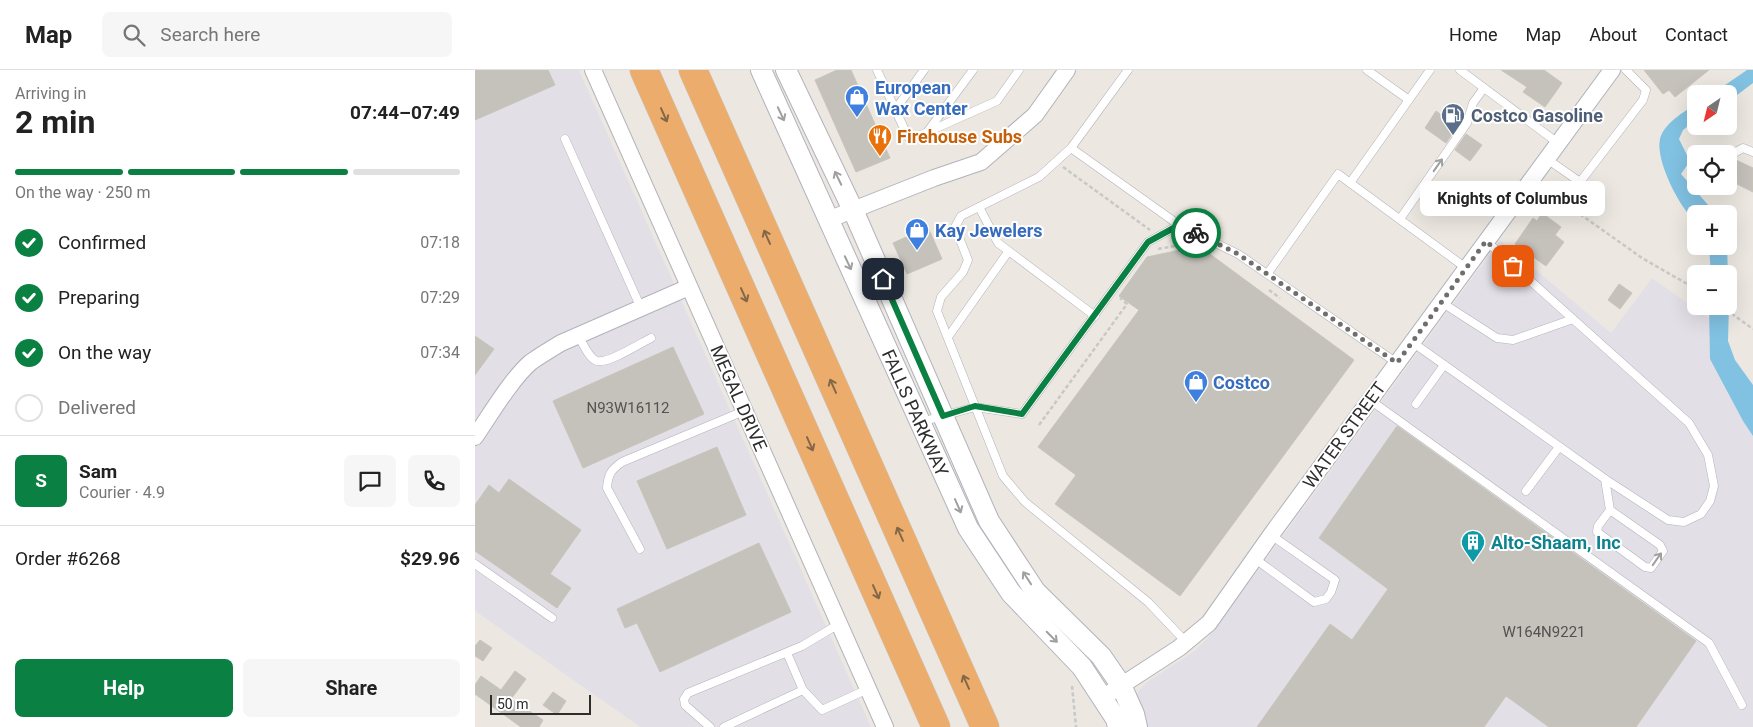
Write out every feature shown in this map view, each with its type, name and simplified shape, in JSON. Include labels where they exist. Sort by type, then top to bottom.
[{"type":"highway","points":[[644,70],[936,727]]},
{"type":"highway","points":[[693,70],[985,727]]},
{"type":"street","name":"MEGAL DRIVE","points":[[593,70],[885,727]]},
{"type":"street","name":"FALLS PARKWAY","points":[[761,70],[830,219],[846,260],[869,306],[968,528],[1011,593],[1082,667],[1116,720],[1118,727]]},
{"type":"street","name":"FALLS PARKWAY","points":[[786,70],[853,210],[989,521],[1035,591],[1101,656],[1121,685],[1134,714],[1137,727]]},
{"type":"street","points":[[830,219],[934,178],[981,162],[1035,115],[1067,70]]},
{"type":"street","name":"WATER STREET","points":[[1102,698],[1186,642],[1209,623],[1254,558],[1559,143],[1607,72]]},
{"type":"street","points":[[475,437],[517,377],[530,363],[544,353],[689,286]]},
{"type":"lane","points":[[878,70],[908,137],[914,138],[997,101],[1019,70]]},
{"type":"lane","points":[[895,110],[925,70]]},
{"type":"lane","points":[[927,133],[973,70]]},
{"type":"lane","points":[[1128,70],[1071,148],[1039,178],[961,216],[955,227],[968,260],[963,272],[941,297],[937,311],[1003,476],[1025,502],[1148,602],[1186,642]]},
{"type":"lane","points":[[1367,70],[1409,100]]},
{"type":"lane","points":[[1350,183],[1430,70]]},
{"type":"lane","points":[[1460,70],[1559,143]]},
{"type":"lane","points":[[1547,158],[1580,182],[1643,100],[1645,90],[1626,70]]},
{"type":"lane","points":[[1400,220],[1467,123],[1473,103],[1484,88]]},
{"type":"lane","points":[[565,139],[641,308]]},
{"type":"lane","points":[[1071,148],[1179,225],[1238,254],[1397,363]]},
{"type":"lane","points":[[1737,151],[1743,148],[1753,152]]},
{"type":"lane","points":[[1268,273],[1338,174],[1466,268]]},
{"type":"lane","points":[[979,207],[999,243],[1008,252],[1095,316]]},
{"type":"lane","points":[[921,422],[975,406],[1022,414],[1148,242],[1179,225]]},
{"type":"lane","points":[[1412,342],[1605,479],[1668,520],[1684,522],[1701,514],[1710,501],[1714,486],[1708,455],[1689,423],[1486,241]]},
{"type":"lane","points":[[949,337],[1008,252]]},
{"type":"lane","points":[[1441,302],[1497,338],[1513,340],[1573,319]]},
{"type":"lane","points":[[579,336],[592,357],[597,361],[606,361],[651,338]]},
{"type":"lane","points":[[1416,404],[1444,365]]},
{"type":"lane","points":[[1370,400],[1709,643],[1742,705]]},
{"type":"lane","points":[[640,549],[607,488],[608,476],[612,469],[622,462],[744,410]]},
{"type":"lane","points":[[1527,491],[1559,447]]},
{"type":"lane","points":[[1605,479],[1610,510],[1597,532],[1645,567],[1651,568],[1663,551],[1660,545],[1610,510]]},
{"type":"lane","points":[[1254,558],[1314,602],[1326,600],[1335,580],[1271,535]]},
{"type":"lane","points":[[475,564],[551,618]]},
{"type":"lane","points":[[710,727],[685,705],[684,699],[688,694],[787,653],[839,624]]},
{"type":"lane","points":[[787,653],[803,690],[823,710],[868,689]]},
{"type":"lane","points":[[724,727],[803,690]]},
{"type":"path","points":[[1056,162],[1159,236]]},
{"type":"path","points":[[1531,180],[1642,258],[1687,283]]},
{"type":"path","points":[[1151,251],[1195,243]]},
{"type":"path","points":[[1265,286],[1280,298]]},
{"type":"path","points":[[1039,425],[1127,304],[1117,296]]},
{"type":"path","points":[[1733,315],[1753,330]]},
{"type":"path","points":[[1072,686],[1076,727]]},
{"type":"shaded area","points":[[475,70],[579,70],[871,727],[640,727],[475,611]]},
{"type":"shaded area","points":[[1500,240],[1611,333],[1652,278],[1687,303],[1687,315],[1704,315],[1710,319],[1710,359],[1753,436],[1753,727],[1144,727],[1135,698],[1139,690],[1147,682],[1193,652],[1208,638]]},
{"type":"water","points":[[1747,70],[1753,70],[1753,83],[1737,95],[1737,85],[1725,85]]},
{"type":"water","points":[[1687,110],[1687,127],[1683,130],[1679,139],[1687,155],[1687,165],[1681,174],[1687,181],[1687,195],[1699,195],[1708,205],[1687,205],[1687,212],[1670,184],[1659,148],[1662,133],[1675,118]]},
{"type":"water","points":[[1710,255],[1727,255],[1728,265],[1710,265]]},
{"type":"water","points":[[1709,315],[1729,315],[1728,341],[1735,360],[1753,385],[1753,436],[1743,421],[1710,359]]},
{"type":"building","points":[[475,70],[548,70],[555,85],[475,120]]},
{"type":"building","points":[[837,70],[851,70],[890,158],[856,172],[815,80]]},
{"type":"building","points":[[1501,70],[1544,70],[1562,83],[1545,107],[1523,92],[1527,87]]},
{"type":"building","points":[[1644,70],[1709,70],[1690,85],[1687,85],[1687,87],[1675,97],[1669,90],[1663,94]]},
{"type":"building","points":[[1436,111],[1457,127],[1446,143],[1425,128]]},
{"type":"building","points":[[1466,134],[1482,145],[1470,161],[1455,150]]},
{"type":"building","points":[[1737,160],[1753,168],[1753,192],[1737,184]]},
{"type":"building","points":[[1542,213],[1561,227],[1555,235],[1564,242],[1546,266],[1515,244],[1533,218],[1537,221]]},
{"type":"building","name":"Kay Jewelers","points":[[928,227],[942,259],[907,274],[893,243]]},
{"type":"building","name":"Costco","points":[[1199,246],[1354,360],[1180,596],[1055,504],[1076,475],[1038,447],[1139,310],[1119,296],[1147,257]]},
{"type":"building","points":[[1619,284],[1632,293],[1620,309],[1608,300]]},
{"type":"building","points":[[475,336],[494,349],[475,375]]},
{"type":"building","points":[[673,347],[704,414],[583,468],[553,401]]},
{"type":"building","name":"Alto-Shaam, Inc","points":[[1397,426],[1696,641],[1636,727],[1549,727],[1506,696],[1484,727],[1257,727],[1330,624],[1352,640],[1388,589],[1319,538]]},
{"type":"building","points":[[717,447],[746,515],[667,549],[637,481]]},
{"type":"building","points":[[509,479],[581,530],[550,574],[571,588],[557,608],[475,551],[475,505],[489,485],[499,493]]},
{"type":"building","points":[[759,543],[791,612],[660,672],[637,623],[625,628],[617,609]]},
{"type":"building","points":[[480,640],[492,648],[483,661],[475,656],[475,646]]},
{"type":"building","points":[[515,671],[526,679],[511,699],[543,720],[539,727],[521,727],[475,694],[475,685],[481,676],[501,690]]},
{"type":"building","points":[[553,692],[566,701],[557,715],[543,705]]},
{"type":"way so far","points":[[1196,233],[1238,254],[1268,273],[1397,363],[1486,241],[1513,266]]},
{"type":"place","name":"European Wax Center","points":[[857,118]]},
{"type":"place","name":"Costco Gasoline","points":[[1453,136]]},
{"type":"place","name":"Firehouse Subs","points":[[880,157]]},
{"type":"place","name":"Kay Jewelers","points":[[917,251]]},
{"type":"place","name":"Knights of Columbus","points":[[1513,266]]},
{"type":"place","name":"Costco","points":[[1196,403]]},
{"type":"place","name":"Alto-Shaam, Inc","points":[[1473,563]]},
{"type":"route","points":[[883,279],[943,416],[975,406],[1022,414],[1148,242],[1179,225],[1196,233]]}]
